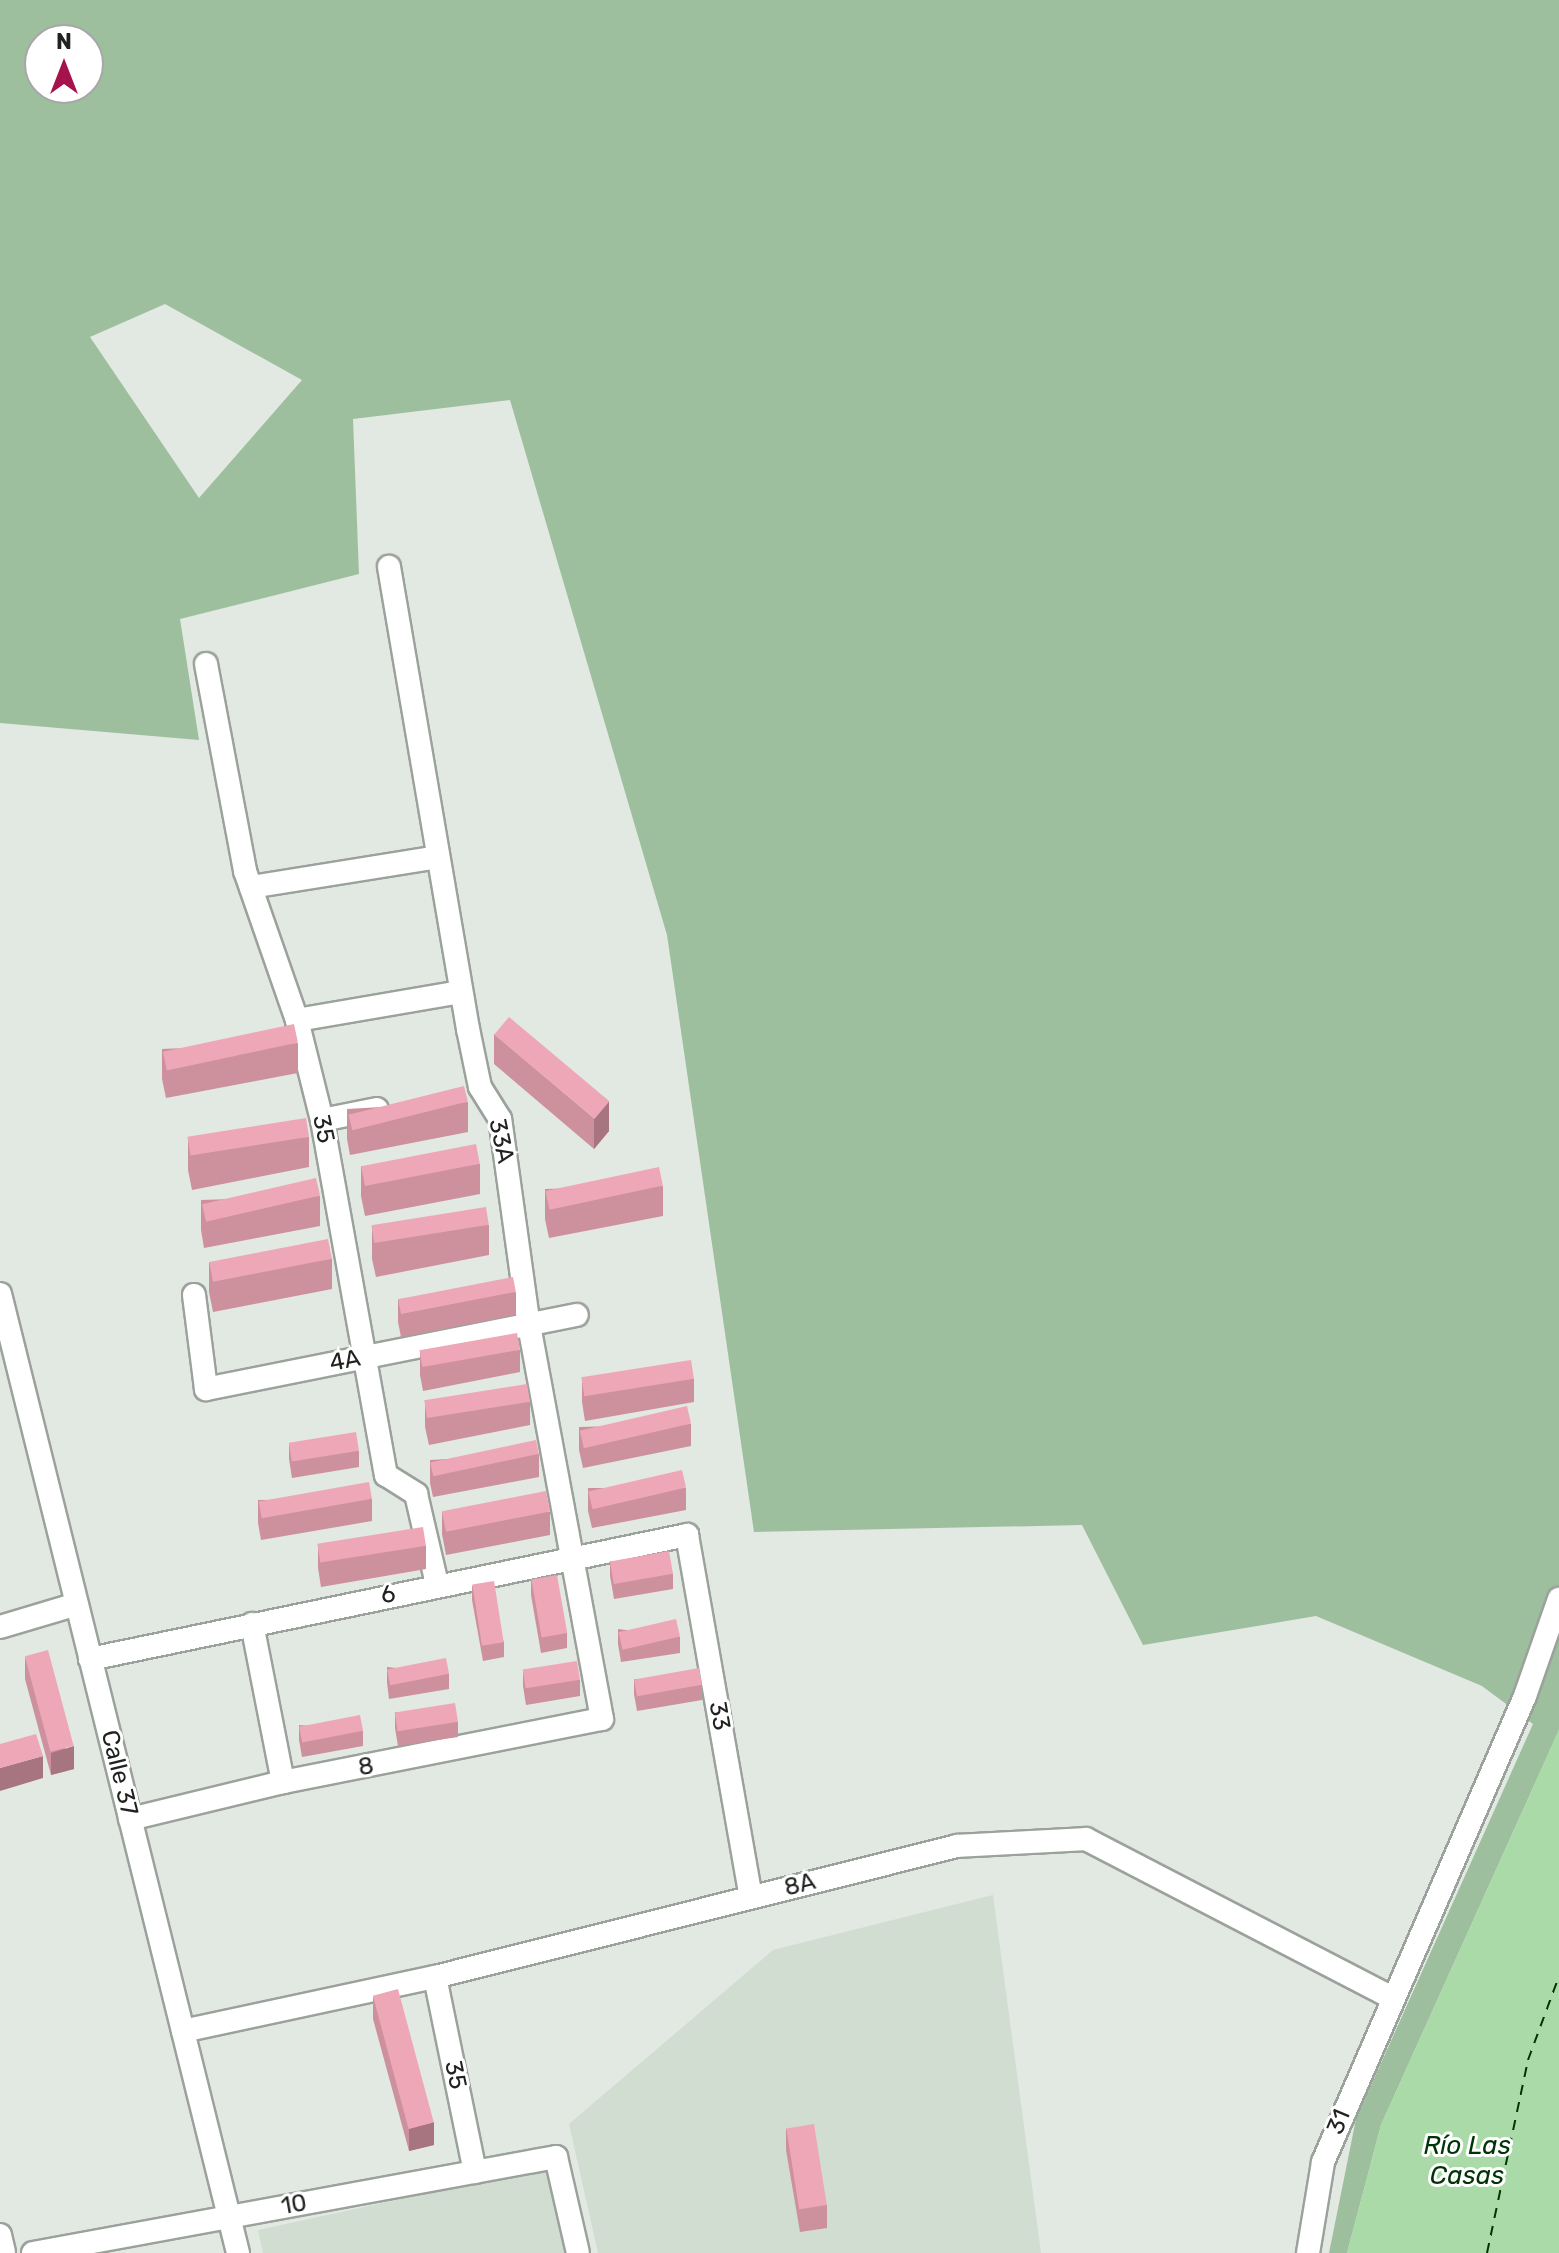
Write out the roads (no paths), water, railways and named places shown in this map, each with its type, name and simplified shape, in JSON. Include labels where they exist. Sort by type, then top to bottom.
[{"type":"street","name":"33A","points":[[389,567],[480,1087],[500,1119],[529,1327],[602,1719]]},
{"type":"street","name":"35","points":[[206,664],[251,887],[297,1020],[322,1120],[386,1475],[416,1494],[437,1584]]},
{"type":"street","points":[[251,887],[438,857]]},
{"type":"street","points":[[297,1020],[461,992]]},
{"type":"street","points":[[451,1093],[480,1087]]},
{"type":"street","points":[[322,1120],[394,1105]]},
{"type":"street","name":"Calle 37","points":[[0,1294],[238,2253]]},
{"type":"street","name":"4A","points":[[194,1295],[206,1389],[577,1315]]},
{"type":"street","name":"6","points":[[90,1659],[437,1584],[687,1535]]},
{"type":"street","name":"33","points":[[687,1535],[751,1897]]},
{"type":"street","name":"31","points":[[1308,2253],[1323,2162],[1391,1997],[1525,1696],[1559,1599]]},
{"type":"street","points":[[0,1627],[77,1604]]},
{"type":"street","points":[[252,1624],[283,1782]]},
{"type":"street","name":"8","points":[[130,1819],[283,1782],[602,1719]]},
{"type":"street","name":"8A","points":[[183,2031],[435,1977],[957,1846],[1086,1839],[1391,1997]]},
{"type":"street","name":"35","points":[[435,1977],[475,2172]]},
{"type":"street","name":"10","points":[[33,2253],[556,2157],[578,2253]]},
{"type":"street","points":[[0,2235],[4,2253]]},
{"type":"water","name":"Río Las Casas","points":[[1559,1730],[1559,2253],[1347,2253],[1381,2125]]}]
